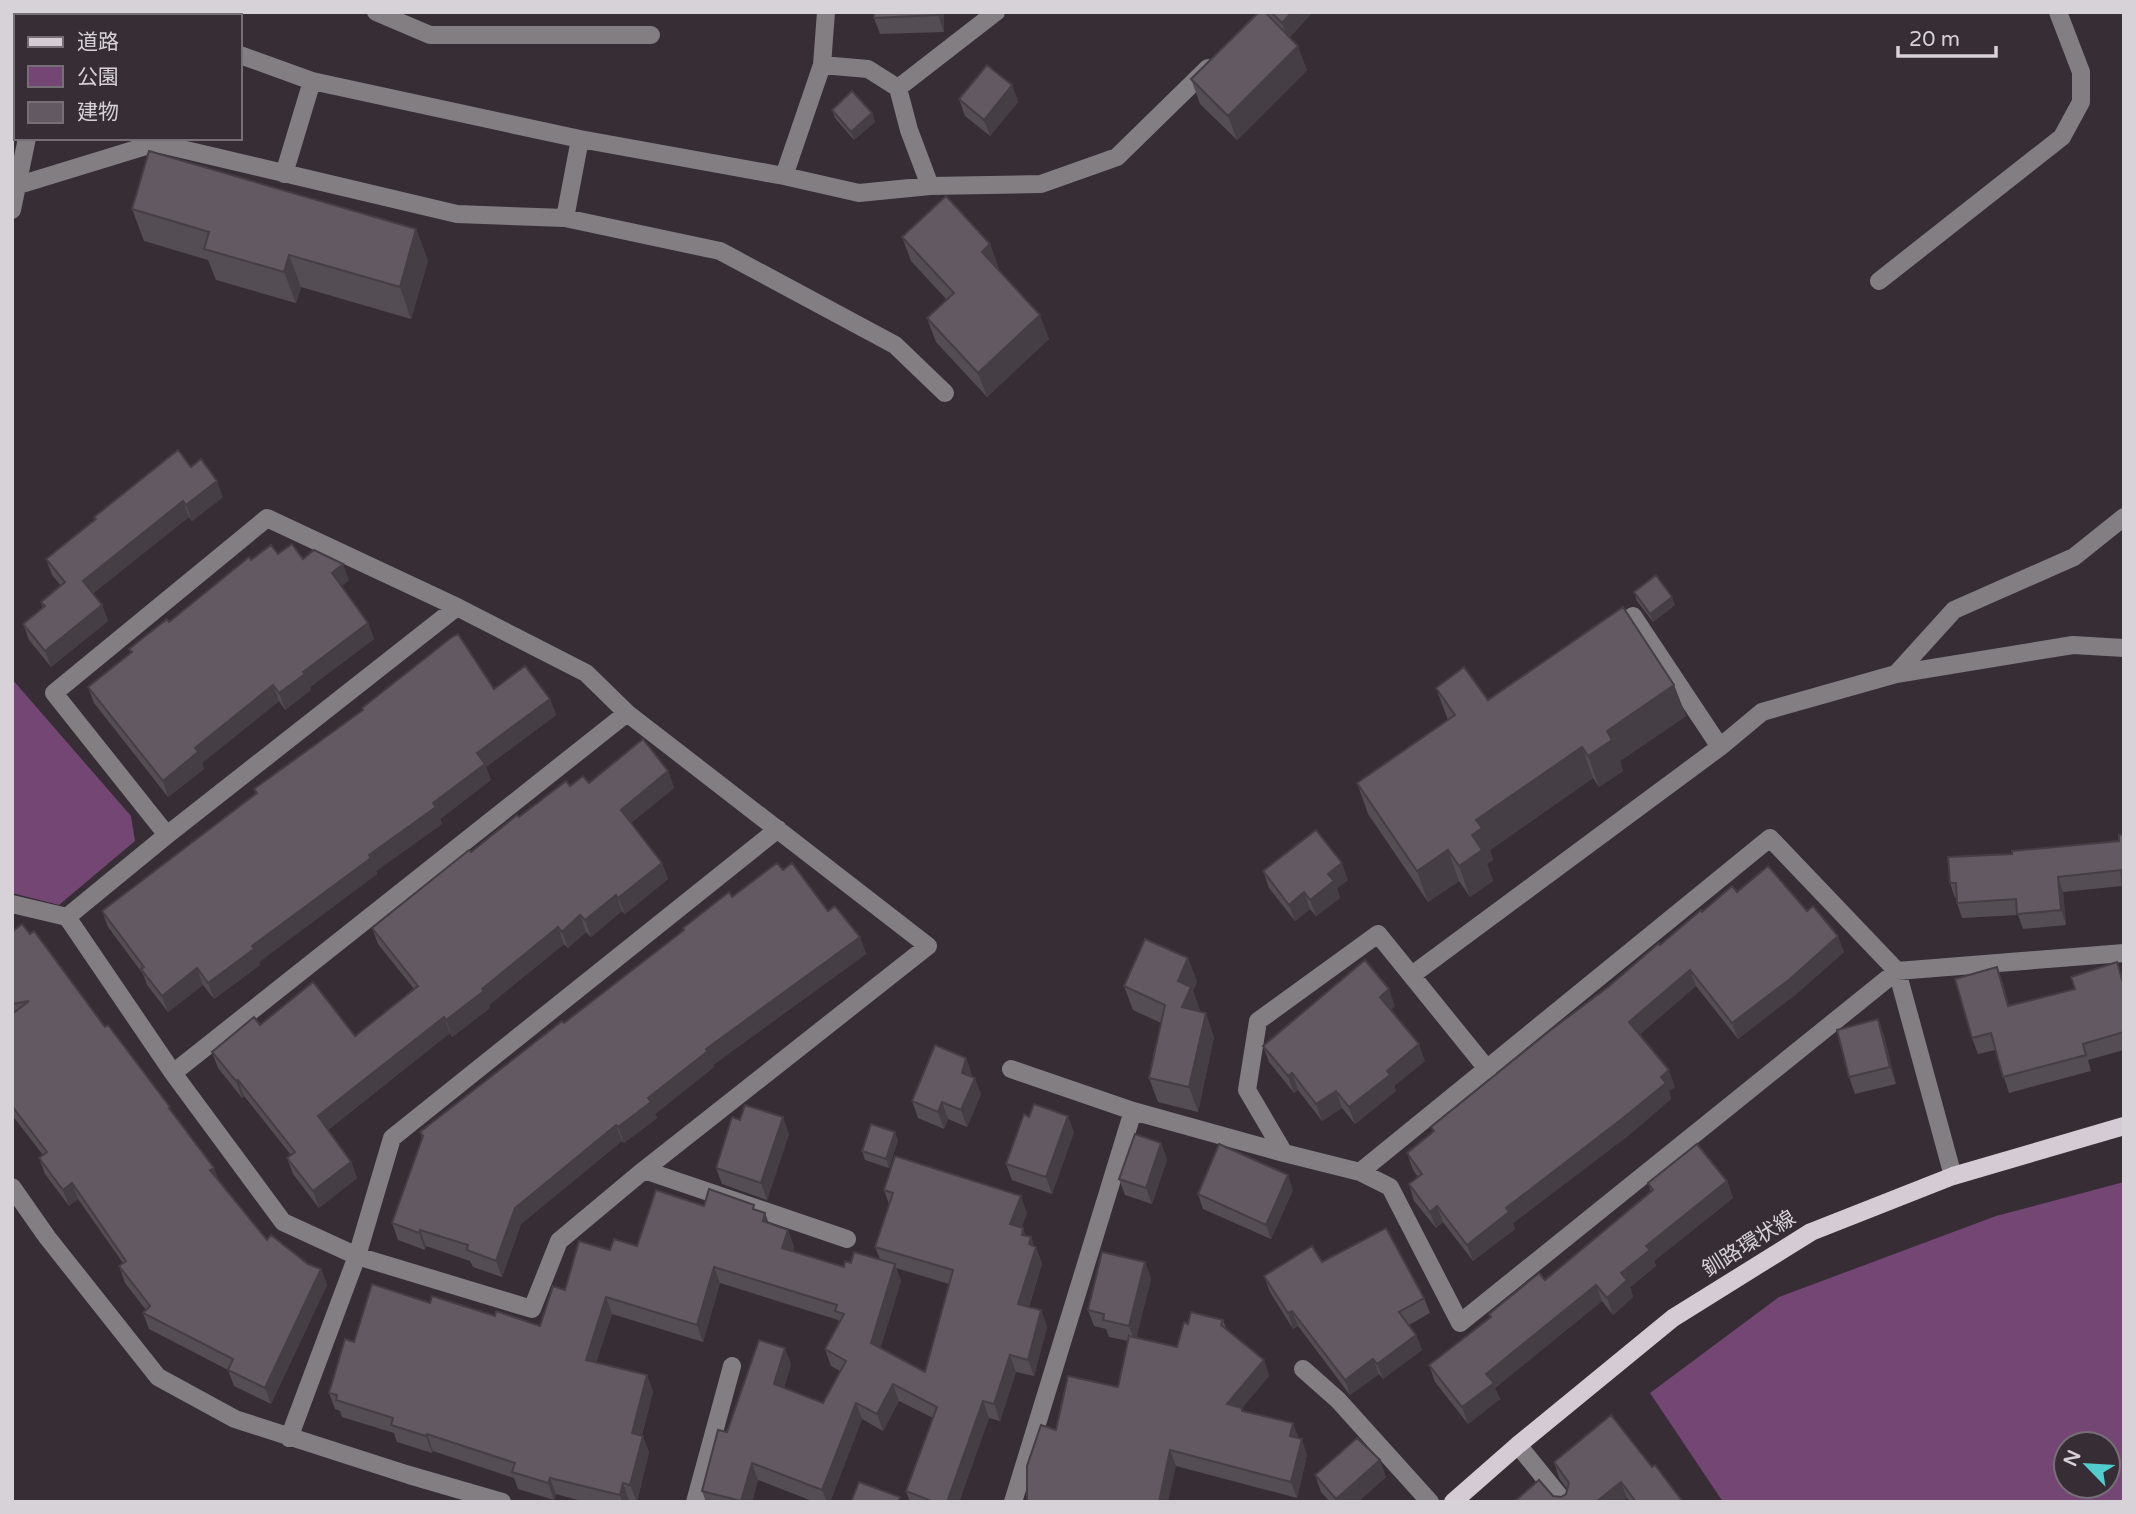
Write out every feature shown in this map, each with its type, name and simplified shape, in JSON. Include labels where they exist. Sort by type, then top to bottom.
[{"type":"main road","name":"釧路環状線","points":[[1453,1502],[1673,1318],[1811,1232],[1953,1176],[2124,1126]]},
{"type":"street","points":[[376,12],[430,35],[651,35]]},
{"type":"street","points":[[785,176],[822,65],[826,12]]},
{"type":"street","points":[[898,88],[996,12]]},
{"type":"street","points":[[1879,281],[2062,137],[2081,102],[2081,72],[2058,12]]},
{"type":"street","points":[[242,56],[312,81],[580,139],[785,176],[859,193],[930,186],[1041,184],[1117,157],[1221,55]]},
{"type":"street","points":[[822,65],[869,69],[898,88],[909,130],[930,186]]},
{"type":"street","points":[[284,174],[312,81]]},
{"type":"street","points":[[565,218],[580,139]]},
{"type":"street","points":[[12,210],[27,140]]},
{"type":"street","points":[[19,185],[156,144],[457,214],[565,218],[720,251],[895,345],[945,393]]},
{"type":"street","points":[[1896,674],[1954,610],[2074,558],[2124,517]]},
{"type":"street","points":[[12,904],[67,917],[173,1073],[283,1222],[357,1256],[532,1309],[559,1241],[929,946],[627,713],[586,673],[457,607],[267,518],[54,693],[167,835]]},
{"type":"street","points":[[67,917],[457,607]]},
{"type":"street","points":[[1600,638],[1633,616],[1720,747]]},
{"type":"street","points":[[1412,975],[1720,747],[1762,712],[1896,674],[2073,645],[2124,648]]},
{"type":"street","points":[[173,1073],[627,713]]},
{"type":"street","points":[[289,1438],[357,1256],[391,1138],[778,829]]},
{"type":"street","points":[[1360,1172],[1770,838],[1897,971],[1953,1176]]},
{"type":"street","points":[[1284,1153],[1247,1090],[1258,1021],[1378,934],[1488,1070]]},
{"type":"street","points":[[1012,1069],[1133,1111],[1360,1172],[1390,1187],[1460,1323],[1897,971],[2124,953]]},
{"type":"street","points":[[1013,1502],[1133,1111]]},
{"type":"street","points":[[645,1170],[847,1239]]},
{"type":"street","points":[[12,1187],[47,1237],[158,1377],[235,1419],[289,1438],[502,1502]]},
{"type":"street","points":[[695,1502],[732,1366]]},
{"type":"street","points":[[1303,1369],[1338,1400],[1430,1502]]},
{"type":"street","points":[[1518,1445],[1564,1502]]},
{"type":"green space","points":[[12,679],[131,816],[135,841],[59,905],[12,893]]},
{"type":"green space","points":[[2124,1182],[2124,1502],[1723,1502],[1650,1393],[1779,1297],[1996,1216]]},
{"type":"building","points":[[874,12],[938,12],[938,15],[874,18]]},
{"type":"building","points":[[1259,12],[1265,12],[1298,46],[1228,116],[1191,79]]},
{"type":"building","points":[[1271,12],[1292,12],[1282,23]]},
{"type":"building","points":[[987,65],[1012,85],[984,120],[959,99]]},
{"type":"building","points":[[852,91],[872,113],[851,132],[832,110]]},
{"type":"building","points":[[149,151],[416,229],[400,287],[289,255],[284,272],[204,249],[209,232],[132,209]]},
{"type":"building","points":[[946,196],[990,244],[982,252],[1040,315],[978,373],[927,318],[954,293],[902,237]]},
{"type":"building","points":[[178,450],[191,467],[201,459],[217,481],[186,505],[183,501],[83,581],[102,605],[45,651],[23,624],[45,606],[41,602],[65,582],[46,559]]},
{"type":"building","points":[[292,544],[303,559],[314,550],[343,564],[332,573],[368,623],[279,693],[273,685],[195,748],[198,752],[163,781],[88,687],[132,652],[129,649],[167,619],[169,622],[249,557],[251,560],[271,545],[278,554]]},
{"type":"building","points":[[1656,575],[1672,597],[1650,614],[1634,592]]},
{"type":"building","points":[[1623,607],[1674,685],[1607,731],[1612,740],[1588,756],[1582,747],[1476,820],[1482,828],[1472,835],[1482,850],[1459,866],[1448,850],[1417,871],[1357,783],[1455,715],[1436,688],[1464,667],[1488,700]]},
{"type":"building","points":[[458,634],[494,689],[525,666],[550,699],[477,753],[485,764],[433,803],[436,807],[252,946],[254,949],[208,983],[197,968],[162,996],[102,911],[257,793],[254,789],[363,710],[362,708]]},
{"type":"building","points":[[643,739],[668,771],[621,810],[662,863],[585,920],[580,915],[562,932],[558,927],[482,989],[484,991],[446,1020],[444,1017],[318,1116],[351,1162],[313,1191],[287,1158],[295,1152],[238,1080],[236,1081],[212,1052],[254,1017],[260,1025],[313,982],[355,1036],[418,986],[372,928],[517,815],[519,817],[566,781],[570,786],[583,776],[589,783]]},
{"type":"building","points":[[1316,830],[1342,863],[1328,874],[1334,881],[1310,900],[1304,892],[1289,905],[1263,871]]},
{"type":"building","points":[[2119,835],[2124,835],[2124,900],[2121,870],[2058,877],[2061,910],[2017,914],[2016,899],[1957,903],[1956,883],[1950,883],[1948,857],[2012,854],[2012,851],[2119,841]]},
{"type":"building","points":[[777,863],[783,870],[792,863],[828,911],[835,906],[860,937],[706,1049],[708,1051],[648,1098],[651,1102],[618,1127],[616,1125],[515,1208],[496,1261],[467,1250],[468,1245],[392,1223],[423,1136],[420,1132],[684,930],[683,928],[729,892],[732,897]]},
{"type":"building","points":[[1768,866],[1807,911],[1813,906],[1838,936],[1790,979],[1732,1023],[1690,970],[1629,1022],[1669,1070],[1661,1077],[1666,1083],[1506,1208],[1509,1212],[1467,1245],[1437,1206],[1430,1212],[1409,1184],[1422,1174],[1407,1153],[1434,1131],[1431,1127],[1608,987],[1659,943],[1660,945],[1732,886],[1737,892]]},
{"type":"building","points":[[22,924],[30,934],[34,931],[105,1027],[108,1025],[214,1168],[210,1170],[267,1240],[271,1235],[308,1264],[321,1269],[265,1388],[228,1370],[233,1359],[143,1313],[150,1306],[119,1266],[126,1261],[72,1183],[63,1190],[39,1158],[47,1152],[12,1106],[12,1014],[29,1001],[12,1004],[12,932]]},
{"type":"building","points":[[1145,939],[1188,958],[1178,981],[1191,987],[1182,1007],[1206,1013],[1189,1087],[1149,1078],[1165,1005],[1124,986]]},
{"type":"building","points":[[1365,960],[1389,989],[1380,997],[1419,1044],[1387,1071],[1390,1075],[1349,1107],[1336,1091],[1316,1104],[1292,1073],[1288,1076],[1263,1046]]},
{"type":"building","points":[[2117,962],[2124,986],[2124,1032],[2083,1044],[2086,1055],[2003,1077],[1991,1033],[1972,1038],[1955,979],[1997,967],[2008,1006],[2075,989],[2071,977]]},
{"type":"building","points":[[1878,1019],[1890,1067],[1849,1077],[1837,1030]]},
{"type":"building","points":[[935,1045],[966,1058],[962,1073],[975,1078],[961,1110],[942,1102],[938,1112],[912,1101]]},
{"type":"building","points":[[1034,1104],[1068,1116],[1046,1177],[1006,1164],[1024,1114],[1029,1117]]},
{"type":"building","points":[[745,1105],[783,1117],[761,1183],[716,1168],[732,1117],[740,1120]]},
{"type":"building","points":[[871,1124],[895,1132],[886,1159],[862,1151]]},
{"type":"building","points":[[1135,1134],[1161,1143],[1146,1188],[1119,1179]]},
{"type":"building","points":[[1219,1144],[1288,1175],[1266,1225],[1198,1194]]},
{"type":"building","points":[[1697,1144],[1727,1181],[1646,1246],[1650,1250],[1621,1273],[1627,1280],[1607,1298],[1596,1285],[1486,1374],[1494,1383],[1462,1407],[1429,1365],[1491,1317],[1489,1314],[1539,1273],[1545,1280],[1653,1190],[1648,1183]]},
{"type":"building","points":[[895,1156],[1021,1196],[1010,1224],[1023,1228],[1022,1235],[1031,1237],[1029,1244],[1036,1247],[1018,1304],[1041,1310],[1028,1360],[1010,1355],[994,1404],[983,1401],[947,1502],[934,1502],[906,1491],[937,1407],[893,1384],[877,1414],[856,1403],[822,1490],[752,1463],[741,1501],[702,1491],[718,1430],[727,1432],[759,1340],[785,1348],[774,1384],[823,1403],[846,1361],[825,1349],[844,1314],[835,1311],[837,1305],[714,1267],[697,1325],[606,1297],[586,1360],[647,1375],[632,1433],[643,1436],[630,1485],[623,1483],[620,1495],[550,1478],[548,1483],[512,1472],[515,1463],[391,1425],[393,1418],[336,1400],[337,1395],[329,1393],[345,1339],[354,1342],[372,1284],[430,1303],[432,1296],[495,1316],[496,1311],[540,1326],[553,1286],[565,1290],[579,1241],[610,1250],[614,1239],[637,1246],[656,1190],[704,1206],[709,1189],[754,1205],[753,1209],[765,1213],[763,1221],[788,1230],[782,1248],[844,1267],[845,1261],[851,1263],[854,1252],[895,1264],[871,1343],[925,1372],[953,1270],[875,1247],[893,1193],[884,1190]]},
{"type":"building","points":[[1386,1228],[1424,1298],[1399,1312],[1416,1335],[1377,1364],[1373,1359],[1345,1380],[1292,1311],[1288,1313],[1264,1276],[1312,1246],[1322,1262]]},
{"type":"building","points":[[1102,1252],[1145,1262],[1129,1326],[1103,1320],[1104,1314],[1088,1310]]},
{"type":"building","points":[[1191,1312],[1223,1320],[1221,1325],[1264,1360],[1227,1404],[1242,1408],[1242,1411],[1293,1423],[1290,1436],[1302,1439],[1291,1482],[1170,1450],[1159,1502],[1027,1502],[1027,1466],[1041,1425],[1056,1430],[1068,1376],[1118,1387],[1129,1336],[1177,1347],[1184,1322],[1188,1324]]},
{"type":"building","points":[[1611,1415],[1683,1502],[1636,1502],[1621,1482],[1596,1502],[1514,1502],[1539,1480],[1553,1496],[1561,1497],[1566,1494],[1569,1483],[1554,1462]]},
{"type":"building","points":[[1357,1438],[1380,1460],[1336,1499],[1315,1475]]},
{"type":"building","points":[[859,1482],[900,1497],[898,1502],[851,1502]]}]
